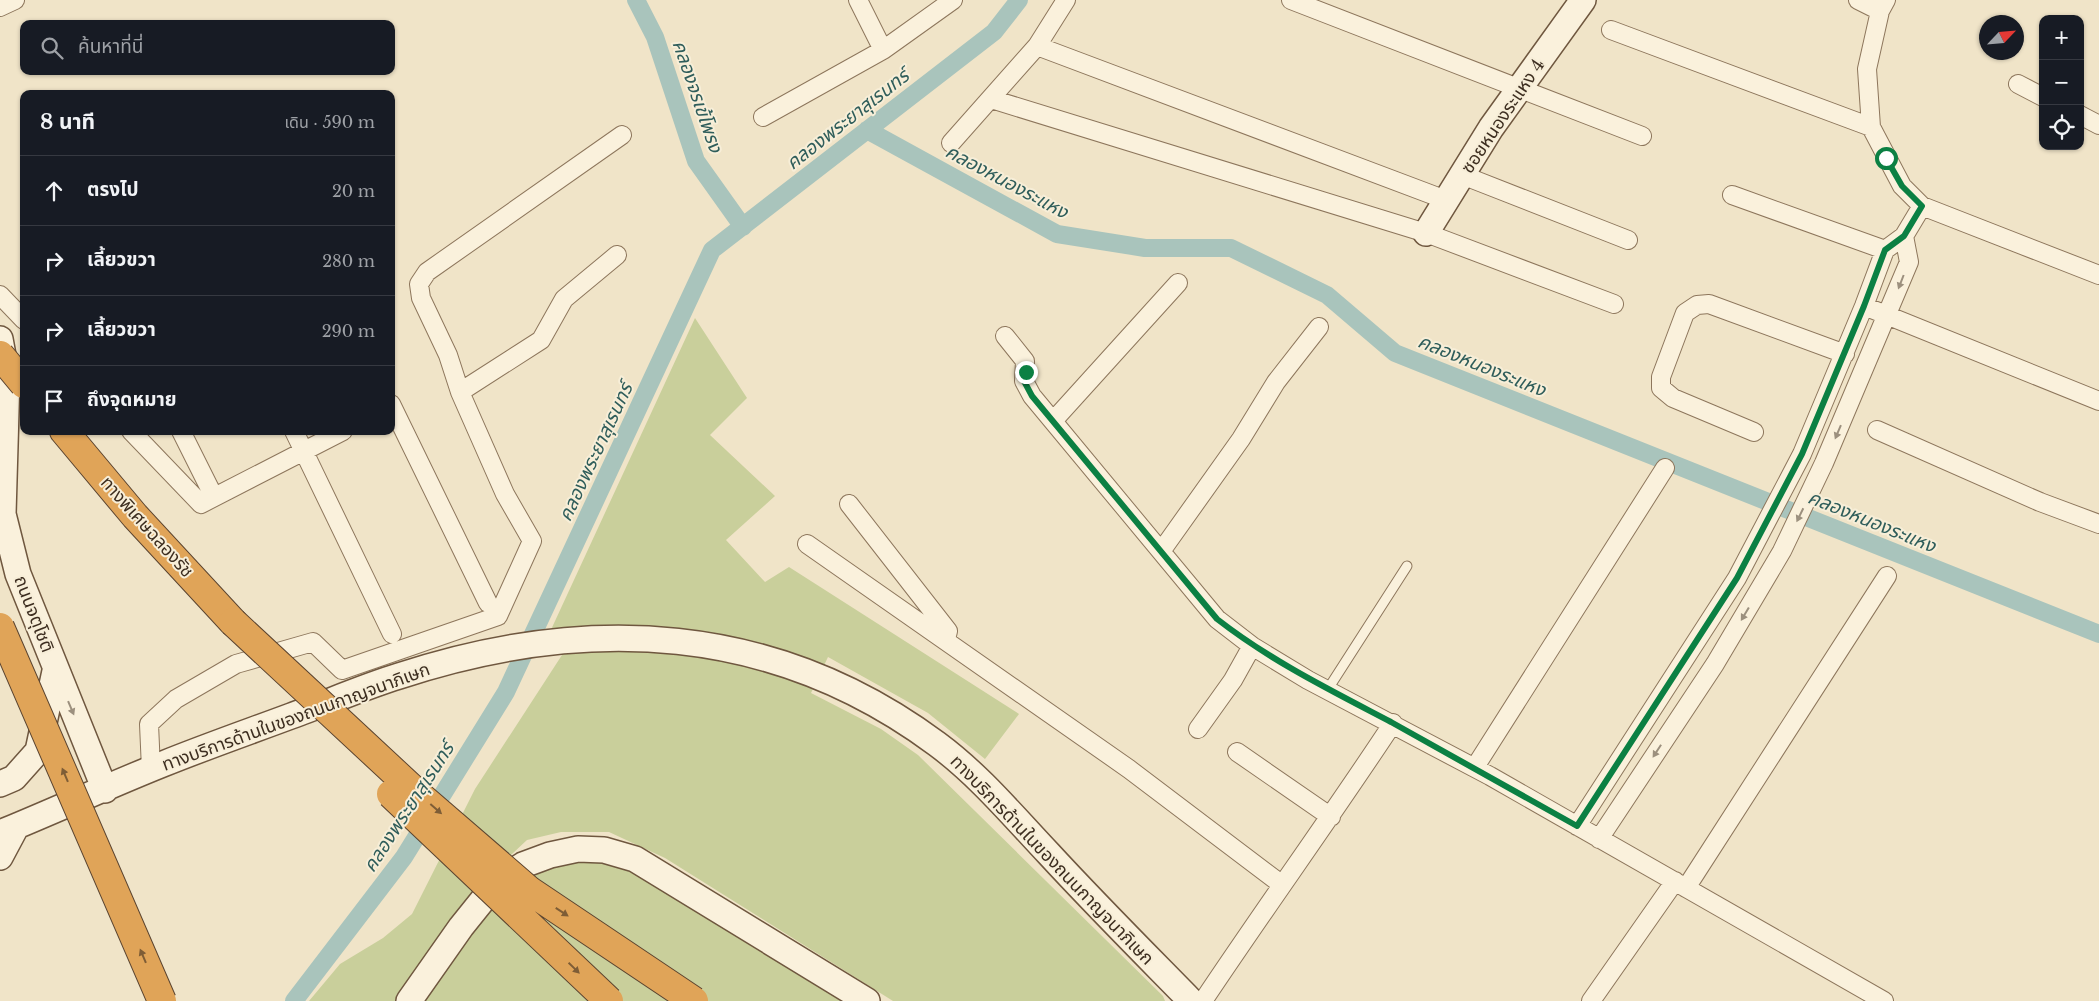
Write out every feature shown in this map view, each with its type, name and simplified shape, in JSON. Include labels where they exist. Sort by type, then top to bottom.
[{"type":"highway","points":[[0,354],[20,379]]},
{"type":"highway","name":"ทางพิเศษฉลองรัช","points":[[67,435],[135,516],[233,622]]},
{"type":"highway","points":[[233,622],[342,745],[609,1001]]},
{"type":"highway","points":[[233,622],[419,795],[530,891],[694,1001]]},
{"type":"highway","points":[[0,627],[162,1001]]},
{"type":"main road","name":"ซอยหนองระแหง 4","points":[[1426,233],[1492,128],[1583,0]]},
{"type":"main road","name":"ถนนจตุโชติ","points":[[0,339],[7,377],[3,514],[18,574],[55,671],[105,790]]},
{"type":"main road","name":"ทางบริการด้านในของถนนกาญจนาภิเษก","points":[[8,830],[156,767],[400,675],[506,650],[563,640],[593,638],[684,641],[728,648],[765,658],[852,691],[939,745],[981,782],[1191,1001]]},
{"type":"main road","points":[[0,784],[14,778],[38,752],[55,671]]},
{"type":"main road","points":[[0,857],[8,830]]},
{"type":"main road","points":[[409,1001],[461,927],[498,881],[524,865],[550,855],[578,849],[604,850],[635,859],[867,1001]]},
{"type":"street","points":[[0,7],[15,0]]},
{"type":"street","points":[[858,0],[883,50]]},
{"type":"street","points":[[763,117],[883,50],[953,0]]},
{"type":"street","points":[[951,143],[1036,46],[1066,0]]},
{"type":"street","points":[[1291,0],[1521,87],[1642,136]]},
{"type":"street","points":[[1858,0],[1883,5],[1867,69],[1871,127],[1902,186],[1922,206],[2099,275]]},
{"type":"street","points":[[1611,30],[1871,127]]},
{"type":"street","points":[[1036,46],[1446,200]]},
{"type":"street","points":[[2018,84],[2039,95]]},
{"type":"street","points":[[990,100],[1426,233],[1614,304]]},
{"type":"street","points":[[2084,118],[2099,125]]},
{"type":"street","points":[[156,767],[149,724],[176,699],[236,664],[313,642],[342,670],[498,616],[532,540],[505,494],[460,392],[448,355],[421,298],[418,284],[427,272],[622,135]]},
{"type":"street","points":[[1462,175],[1628,240]]},
{"type":"street","points":[[1732,195],[1885,250]]},
{"type":"street","points":[[1577,826],[1737,578],[1765,528],[1802,454],[1845,354],[1885,250],[1904,236],[1922,206]]},
{"type":"street","points":[[1599,839],[1715,664],[1787,542],[1824,463],[1909,262],[1904,236]]},
{"type":"street","points":[[460,392],[541,340],[564,299],[617,255]]},
{"type":"street","points":[[1053,420],[1178,283]]},
{"type":"street","points":[[0,295],[20,316]]},
{"type":"street","points":[[1754,432],[1674,398],[1661,388],[1660,377],[1685,313],[1697,305],[1710,304],[1845,354]]},
{"type":"street","points":[[1864,306],[2099,401]]},
{"type":"street","points":[[1162,550],[1241,439],[1276,382],[1319,327]]},
{"type":"street","points":[[1005,336],[1025,361],[1024,381],[1032,396],[1162,550],[1217,619],[1252,646],[1308,680],[1474,767],[1884,1001]]},
{"type":"street","points":[[395,412],[488,603]]},
{"type":"street","points":[[1877,430],[2040,502],[2099,524]]},
{"type":"street","points":[[135,435],[201,504],[335,435]]},
{"type":"street","points":[[183,435],[214,498]]},
{"type":"street","points":[[296,435],[392,634]]},
{"type":"street","points":[[1802,454],[1824,463]]},
{"type":"street","points":[[1474,767],[1665,468]]},
{"type":"street","points":[[849,504],[944,635]]},
{"type":"street","points":[[807,544],[1134,762],[1284,881]]},
{"type":"street","points":[[1591,1001],[1680,885],[1886,576]]},
{"type":"street","points":[[1737,578],[1760,589]]},
{"type":"street","points":[[1198,729],[1233,680],[1252,646]]},
{"type":"street","points":[[1202,1001],[1284,881],[1331,818],[1393,723]]},
{"type":"street","points":[[1237,752],[1331,818]]},
{"type":"lane","points":[[1328,689],[1407,566]]},
{"type":"green space","points":[[695,318],[747,398],[710,435],[775,496],[726,540],[765,582],[789,567],[1019,714],[985,759],[928,713],[828,657],[811,693],[881,729],[918,755],[1163,996],[1165,1001],[893,1001],[665,858],[609,832],[561,832],[527,840],[478,886],[427,952],[397,1001],[309,1001],[340,964],[383,938],[412,914],[475,789],[562,655],[543,647]]},
{"type":"green space","points":[[564,857],[615,863],[646,877],[846,1001],[420,1001],[488,908],[511,884]]},
{"type":"waterway","name":"คลองจรเข้โพรง","points":[[636,0],[655,37],[696,161],[743,227]]},
{"type":"waterway","name":"คลองพระยาสุเรนทร์","points":[[294,1001],[404,857],[506,692],[712,250],[994,32],[1019,0]]},
{"type":"waterway","name":"คลองหนองระแหง","points":[[867,130],[1057,234],[1145,248],[1231,248],[1327,295],[1395,353],[2099,634]]},
{"type":"route","points":[[1026,372],[1024,381],[1032,396],[1162,550],[1217,619],[1252,646],[1308,680],[1474,767],[1577,826],[1737,578],[1765,528],[1802,454],[1845,354],[1885,250],[1904,236],[1922,206],[1902,186],[1886,158]]}]
